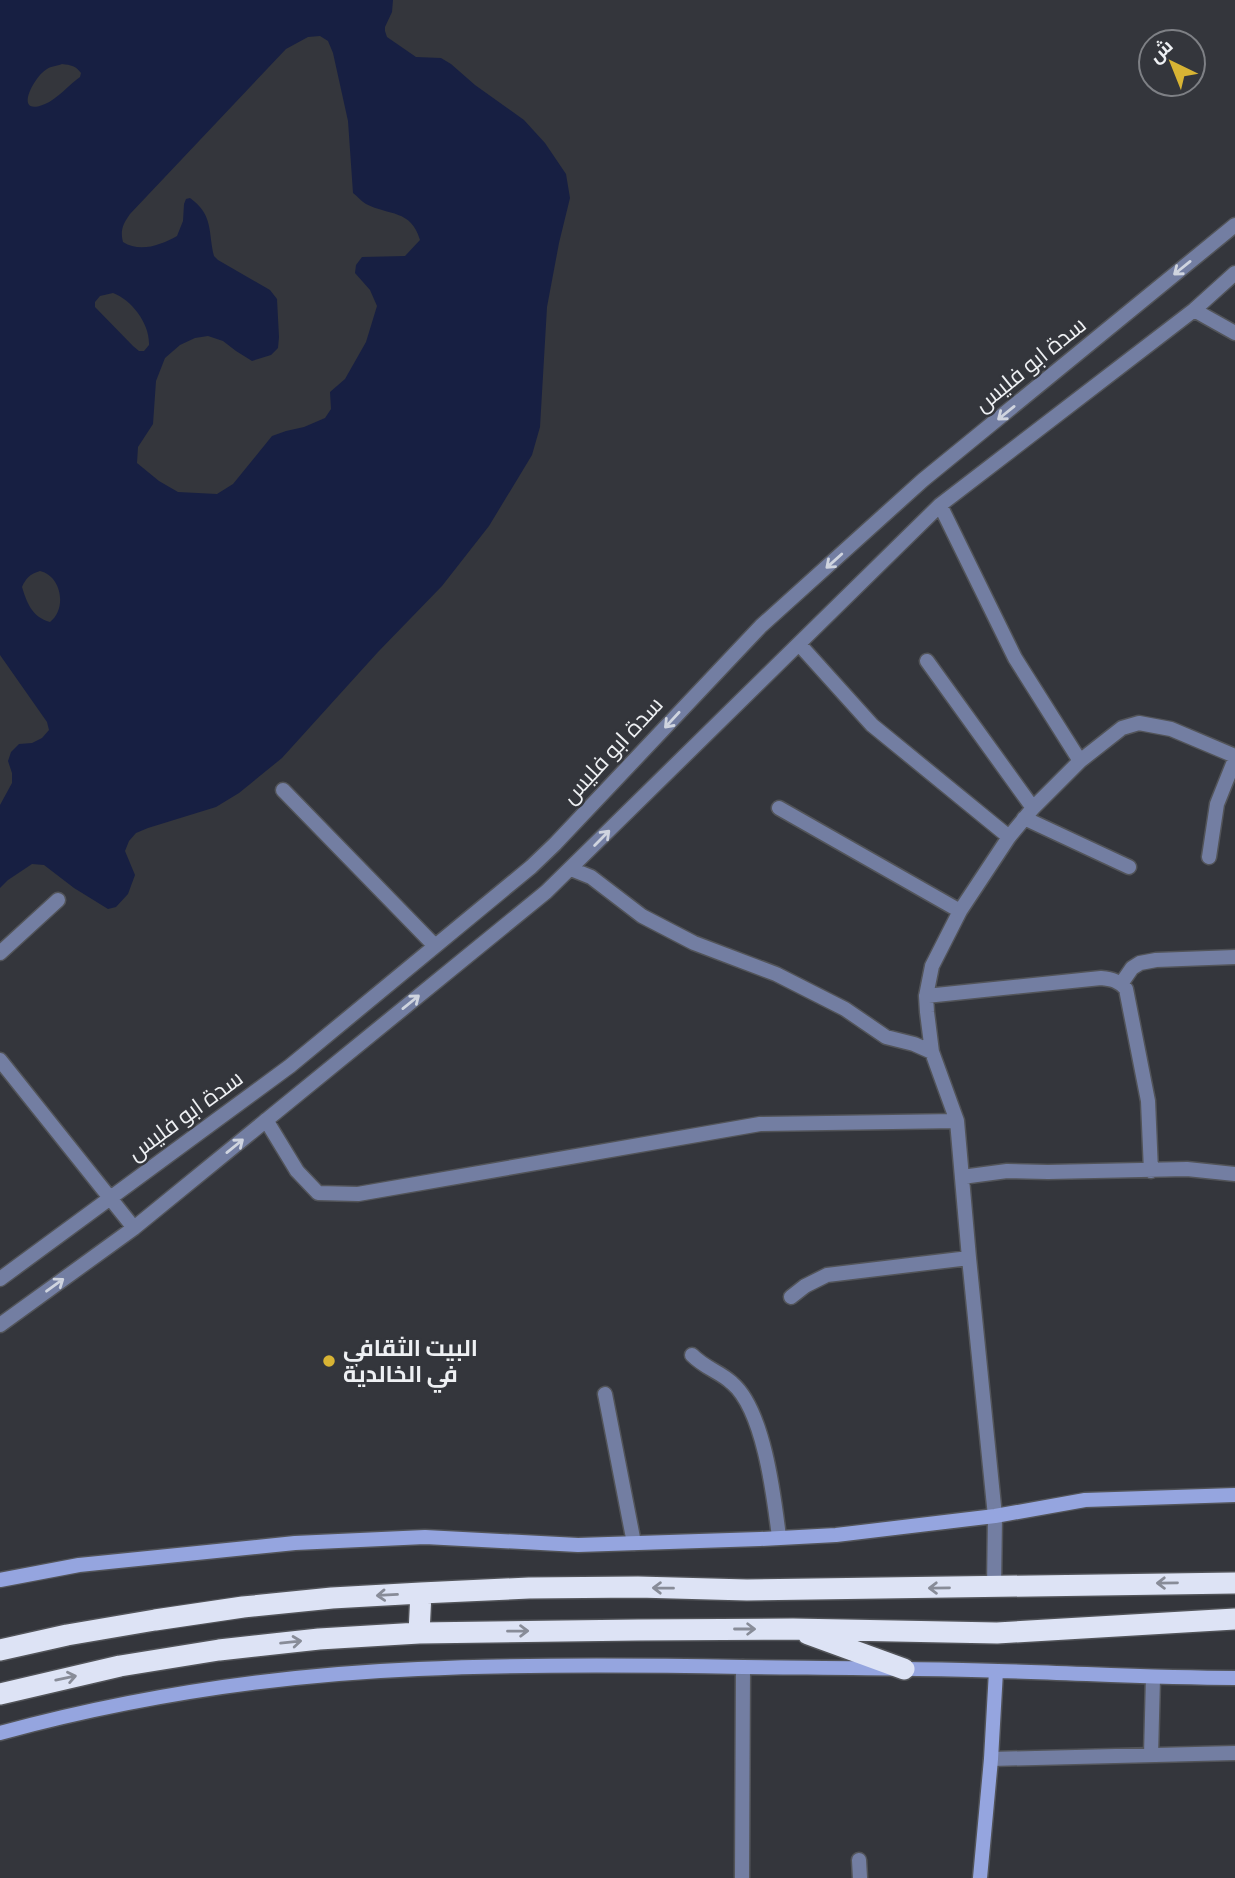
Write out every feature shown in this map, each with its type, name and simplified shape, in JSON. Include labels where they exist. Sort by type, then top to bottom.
[{"type":"highway","points":[[0,1650],[67,1635],[243,1607],[421,1593],[529,1588],[747,1590],[1235,1583]]},
{"type":"highway","points":[[419,1633],[421,1593]]},
{"type":"highway","points":[[0,1694],[120,1666],[219,1650],[319,1639],[419,1633],[793,1629],[997,1633],[1235,1619]]},
{"type":"highway","points":[[793,1629],[904,1669]]},
{"type":"main road","points":[[0,1580],[79,1565],[295,1543],[425,1537],[578,1545],[836,1535],[995,1516],[1085,1500],[1235,1495]]},
{"type":"main road","points":[[0,1733],[123,1704],[220,1688],[318,1676],[416,1669],[525,1666],[743,1667],[1235,1678]]},
{"type":"main road","points":[[980,1878],[996,1671]]},
{"type":"street","name":"سدة ابو فليس","points":[[0,1279],[289,1066],[531,867],[761,626],[923,480],[1235,225]]},
{"type":"street","points":[[0,1325],[134,1228],[546,892],[940,505],[1194,310],[1235,273]]},
{"type":"street","points":[[1194,310],[1235,333]]},
{"type":"street","points":[[940,505],[1014,658],[1080,761]]},
{"type":"street","points":[[799,644],[873,725],[1009,837]]},
{"type":"street","points":[[927,661],[1028,813],[1129,867]]},
{"type":"street","points":[[994,1588],[995,1516],[968,1258],[957,1121],[932,1052],[926,1012],[932,966],[960,911],[1028,813],[1080,761],[1122,727],[1139,723],[1171,729],[1235,757],[1217,804],[1209,857]]},
{"type":"street","points":[[283,790],[435,946]]},
{"type":"street","points":[[779,808],[960,911]]},
{"type":"street","points":[[570,869],[591,877],[642,916],[694,943],[776,974],[845,1009],[886,1037],[932,1052]]},
{"type":"street","points":[[0,953],[58,900]]},
{"type":"street","points":[[1122,984],[1132,968],[1140,963],[1235,957]]},
{"type":"street","points":[[926,996],[1101,978],[1113,979],[1122,984],[1126,989],[1149,1101],[1151,1171]]},
{"type":"street","points":[[0,1060],[134,1228]]},
{"type":"street","points":[[265,1121],[297,1171],[318,1192],[358,1194],[760,1124],[957,1121]]},
{"type":"street","points":[[962,1177],[1007,1171],[1187,1169],[1235,1174]]},
{"type":"street","points":[[791,1297],[827,1275],[968,1258]]},
{"type":"street","points":[[692,1355],[702,1365],[733,1383],[748,1404],[771,1479],[779,1537]]},
{"type":"street","points":[[605,1394],[634,1543]]},
{"type":"street","points":[[742,1878],[743,1667]]},
{"type":"street","points":[[1151,1755],[1153,1678]]},
{"type":"street","points":[[991,1759],[1235,1753]]},
{"type":"street","points":[[859,1860],[860,1878]]},
{"type":"water","points":[[0,0],[393,0],[392,12],[385,27],[387,37],[416,57],[441,58],[451,64],[524,120],[545,143],[566,174],[570,198],[547,307],[540,427],[532,455],[489,526],[442,586],[282,758],[239,793],[216,807],[136,833],[125,851],[135,875],[128,894],[116,907],[108,909],[44,865],[32,864],[0,888],[0,805],[12,783],[8,761],[11,752],[19,744],[32,743],[42,738],[49,730],[47,722],[0,655]],"holes":[[[320,36],[328,41],[333,53],[348,121],[353,193],[366,204],[405,218],[416,230],[420,240],[405,256],[362,257],[356,265],[355,273],[370,290],[377,306],[366,342],[345,379],[330,392],[331,409],[325,418],[272,436],[233,484],[217,494],[178,492],[137,463],[138,447],[153,424],[156,381],[165,358],[180,345],[208,336],[223,341],[252,361],[271,355],[278,348],[277,299],[270,290],[214,256],[207,218],[198,204],[190,198],[186,199],[184,204],[183,221],[177,236],[164,242],[143,247],[130,245],[123,242],[123,227],[130,214],[286,49],[308,37]],[[62,64],[75,67],[81,73],[80,77],[49,102],[35,107],[30,105],[28,101],[32,87],[49,68]],[[113,293],[133,307],[143,321],[149,337],[149,345],[144,351],[133,346],[95,307],[100,296]],[[37,572],[47,574],[53,579],[60,594],[59,609],[50,622],[35,613],[28,604],[22,587],[25,581]]]},
{"type":"place","name":"البيت الثقافي في الخالدية","points":[[329,1361]]}]
